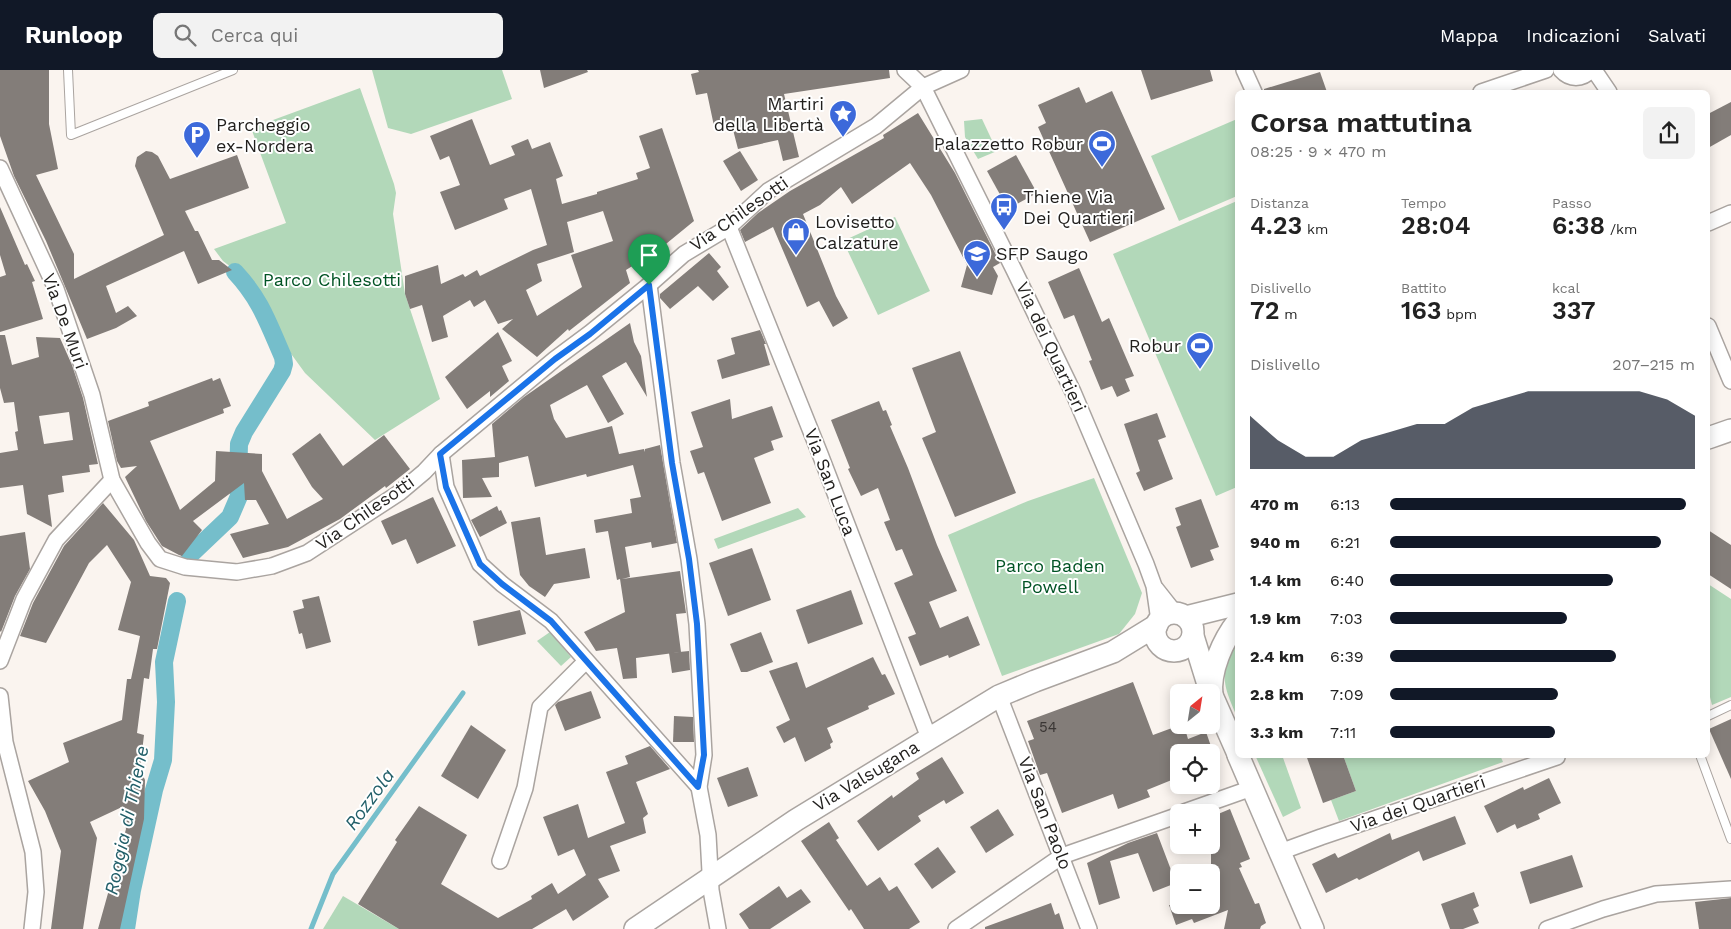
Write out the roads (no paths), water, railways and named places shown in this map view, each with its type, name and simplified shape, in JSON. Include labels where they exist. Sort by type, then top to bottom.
[{"type":"main road","points":[[1710,437],[1731,430]]},
{"type":"main road","points":[[1177,625],[1188,646],[1172,650],[1161,646],[1156,636],[1177,625],[1235,610]]},
{"type":"main road","points":[[1211,684],[1213,673],[1235,615]]},
{"type":"main road","name":"Via Valsugana","points":[[636,929],[796,820],[999,696],[1177,625]]},
{"type":"main road","name":"Via dei Quartieri","points":[[1177,625],[1206,684]]},
{"type":"main road","name":"Via Valsugana","points":[[1113,652],[1172,650]]},
{"type":"main road","name":"Via dei Quartieri","points":[[1172,650],[1204,684]]},
{"type":"main road","name":"Via dei Quartieri","points":[[1220,714],[1235,747]]},
{"type":"main road","name":"Via dei Quartieri","points":[[1240,758],[1313,929]]},
{"type":"street","name":"Via dei Quartieri","points":[[905,70],[923,88],[983,205],[1073,392],[1154,586],[1177,625]]},
{"type":"street","name":"Via Chilesotti","points":[[112,480],[148,544],[160,559],[185,567],[237,572],[272,566],[307,553],[398,493],[424,472],[440,454],[555,359],[590,334],[684,254],[729,226],[768,191],[876,126],[923,88],[961,70]]},
{"type":"street","points":[[1244,70],[1253,90]]},
{"type":"street","points":[[1487,90],[1546,70]]},
{"type":"street","points":[[1562,70],[1566,74],[1577,78],[1584,76],[1592,70],[1607,90]]},
{"type":"street","name":"Via De Muri","points":[[0,168],[56,288],[92,395],[112,480]]},
{"type":"street","points":[[1710,222],[1731,213]]},
{"type":"street","name":"Via San Luca","points":[[729,226],[820,454],[929,738]]},
{"type":"street","points":[[649,285],[672,463],[689,559],[697,624],[704,755],[698,787],[708,835],[710,879],[718,929]]},
{"type":"street","points":[[1710,331],[1731,381]]},
{"type":"street","points":[[440,454],[446,487],[480,564],[502,584],[551,621],[698,787]]},
{"type":"street","points":[[0,661],[24,599],[56,540],[112,480]]},
{"type":"street","points":[[500,861],[525,788],[540,706],[586,661]]},
{"type":"street","points":[[0,696],[5,742],[33,852],[36,892],[32,929]]},
{"type":"street","name":"Via San Paolo","points":[[999,696],[1089,929]]},
{"type":"street","name":"Via dei Quartieri","points":[[1280,852],[1554,758]]},
{"type":"street","points":[[1207,804],[1252,788]]},
{"type":"street","points":[[956,929],[1062,856],[1170,817]]},
{"type":"street","points":[[1547,929],[1603,909],[1656,894],[1731,889]]},
{"type":"lane","points":[[68,70],[70,135],[233,70]]},
{"type":"lane","points":[[1710,715],[1731,705]]},
{"type":"lane","points":[[1701,758],[1731,839]]},
{"type":"waterway","name":"Roggia di Thiene","points":[[190,555],[230,517],[239,496],[239,444],[244,432],[282,371],[284,364],[283,357],[258,302],[235,272]]},
{"type":"waterway","name":"Roggia di Thiene","points":[[126,929],[132,890],[154,790],[163,760],[166,702],[164,662],[177,601]]},
{"type":"waterway","name":"Rozzola","points":[[311,929],[333,874],[463,693]]},
{"type":"place","name":"Martiri della Libertà","points":[[843,138]]},
{"type":"place","name":"Parcheggio ex-Nordera","points":[[197,159]]},
{"type":"place","name":"Palazzetto Robur","points":[[1102,168]]},
{"type":"place","name":"Thiene Via Dei Quartieri","points":[[1004,231]]},
{"type":"place","name":"Lovisetto Calzature","points":[[796,256]]},
{"type":"place","name":"SFP Saugo","points":[[977,278]]},
{"type":"place","name":"Robur","points":[[1200,370]]},
{"type":"park label","name":"Parco Chilesotti","points":[[332,280]]},
{"type":"park label","name":"Parco Baden Powell","points":[[1050,576]]}]
